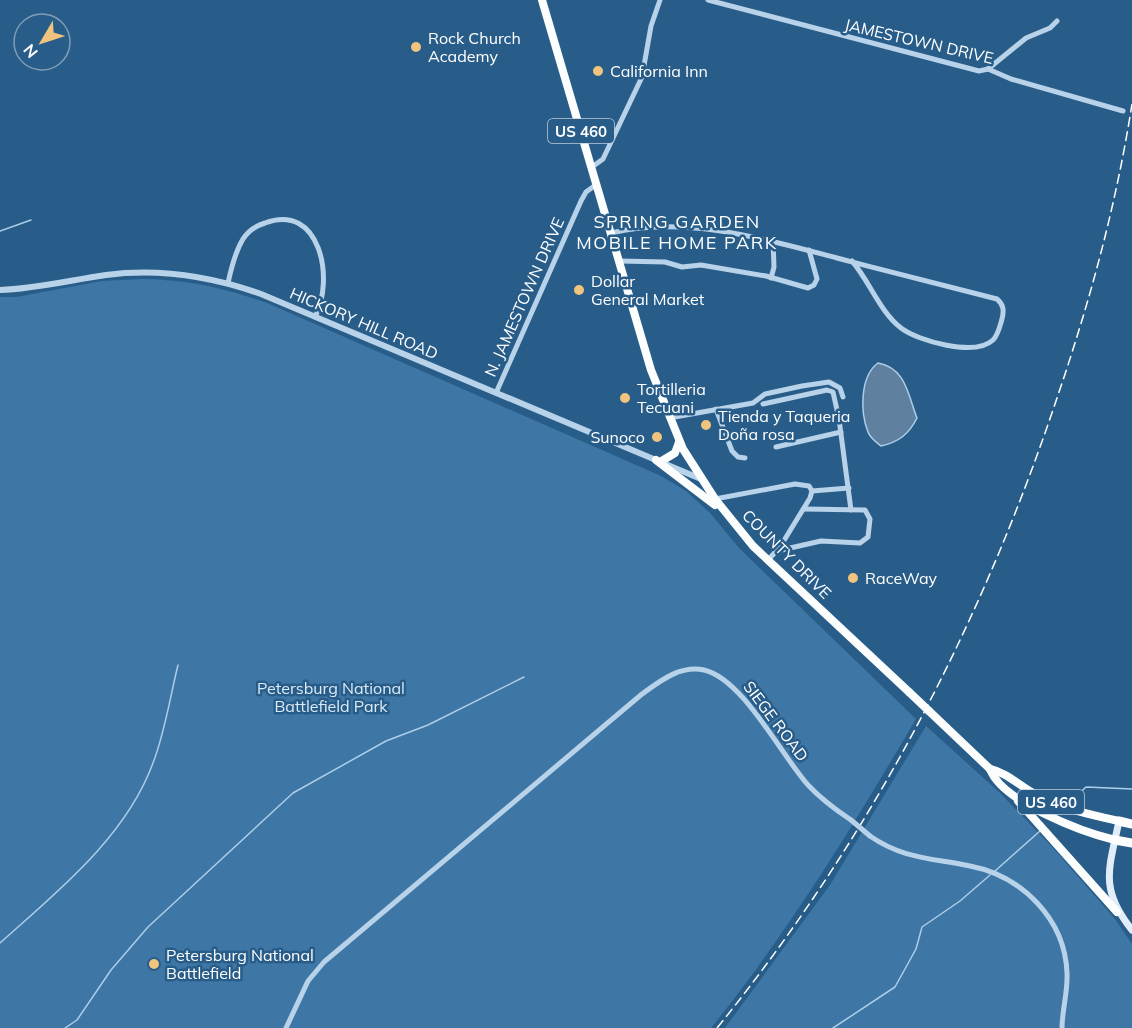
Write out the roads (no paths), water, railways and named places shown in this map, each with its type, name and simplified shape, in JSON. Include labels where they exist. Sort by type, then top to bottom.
[{"type":"highway","name":"COUNTY DRIVE","points":[[542,0],[651,369],[669,418],[701,479],[725,512],[768,560],[990,769],[993,778],[1013,794],[1057,820],[1115,840]]},
{"type":"highway","points":[[680,441],[675,453],[658,461],[725,512]]},
{"type":"highway","name":"COUNTY DRIVE","points":[[990,769],[1002,772],[1036,795],[1063,807],[1119,821]]},
{"type":"highway","points":[[1013,794],[1117,912]]},
{"type":"highway","name":"US 460","points":[[1119,821],[1132,824]]},
{"type":"highway","name":"US 460","points":[[1115,840],[1132,843]]},
{"type":"main road","points":[[1119,821],[1109,880],[1110,895],[1117,912],[1132,930]]},
{"type":"street","points":[[592,167],[603,159],[642,77],[651,26],[660,0]]},
{"type":"street","name":"JAMESTOWN DRIVE","points":[[708,0],[979,71],[988,69],[1011,79],[1123,111]]},
{"type":"street","points":[[988,69],[1026,38],[1050,28],[1057,21]]},
{"type":"street","name":"N. JAMESTOWN DRIVE","points":[[496,393],[581,201],[586,192],[597,184]]},
{"type":"street","points":[[228,283],[238,250],[254,227],[283,217],[291,219],[305,229],[322,259],[324,293],[315,317]]},
{"type":"street","points":[[611,233],[662,226],[712,230],[773,240],[997,299],[1004,311],[996,337],[988,343],[967,348],[910,334],[891,318],[852,261]]},
{"type":"street","points":[[771,278],[774,267],[773,240]]},
{"type":"street","points":[[620,261],[665,262],[682,267],[701,265],[771,278],[800,287],[814,285],[817,279],[809,250]]},
{"type":"street","name":"HICKORY HILL ROAD","points":[[0,290],[139,272],[187,274],[228,283],[315,317],[701,479]]},
{"type":"street","points":[[669,418],[753,403],[765,394],[829,382],[840,388],[843,398]]},
{"type":"street","points":[[763,404],[830,390],[835,396],[851,510]]},
{"type":"street","points":[[716,409],[732,451],[738,457],[745,458]]},
{"type":"street","points":[[776,447],[841,432]]},
{"type":"street","points":[[715,499],[795,484],[806,484],[812,491]]},
{"type":"street","points":[[812,491],[849,488]]},
{"type":"street","points":[[768,560],[804,509],[812,491]]},
{"type":"street","points":[[777,550],[821,541],[864,542],[870,532],[869,513],[866,510],[804,509]]},
{"type":"street","name":"SIEGE ROAD","points":[[286,1028],[308,981],[324,962],[642,694],[671,675],[689,669],[703,670],[727,681],[738,692],[808,785],[886,848],[907,855],[971,866],[997,874],[1018,885],[1036,900],[1055,927],[1066,959],[1067,986],[1062,1028]]},
{"type":"waterway","points":[[0,231],[31,220]]},
{"type":"waterway","points":[[0,943],[88,862],[126,815],[153,763],[178,665]]},
{"type":"waterway","points":[[65,1028],[77,1020],[111,970],[148,927],[293,793],[386,741],[428,725],[524,677]]},
{"type":"waterway","points":[[1069,803],[1086,787],[1132,789]]},
{"type":"waterway","points":[[1057,814],[1060,811]]},
{"type":"waterway","points":[[995,871],[1040,831]]},
{"type":"waterway","points":[[833,1028],[895,987],[916,949],[922,927],[960,901],[990,875]]},
{"type":"railway","points":[[717,1028],[772,957],[824,883],[871,807],[916,728],[993,566],[1027,483],[1080,325],[1110,216],[1132,104]]},
{"type":"place","name":"Rock Church Academy","points":[[416,47]]},
{"type":"place","name":"California Inn","points":[[598,71]]},
{"type":"place","name":"Dollar General Market","points":[[579,290]]},
{"type":"place","name":"Tortilleria Tecuani","points":[[625,398]]},
{"type":"place","name":"Tienda y Taqueria Doña rosa","points":[[706,425]]},
{"type":"place","name":"Sunoco","points":[[657,437]]},
{"type":"place","name":"RaceWay","points":[[853,578]]},
{"type":"place","name":"Petersburg National Battlefield","points":[[154,964]]},
{"type":"district","name":"SPRING GARDEN MOBILE HOME PARK","points":[[677,231]]},
{"type":"park label","name":"Petersburg National Battlefield Park","points":[[331,697]]}]
